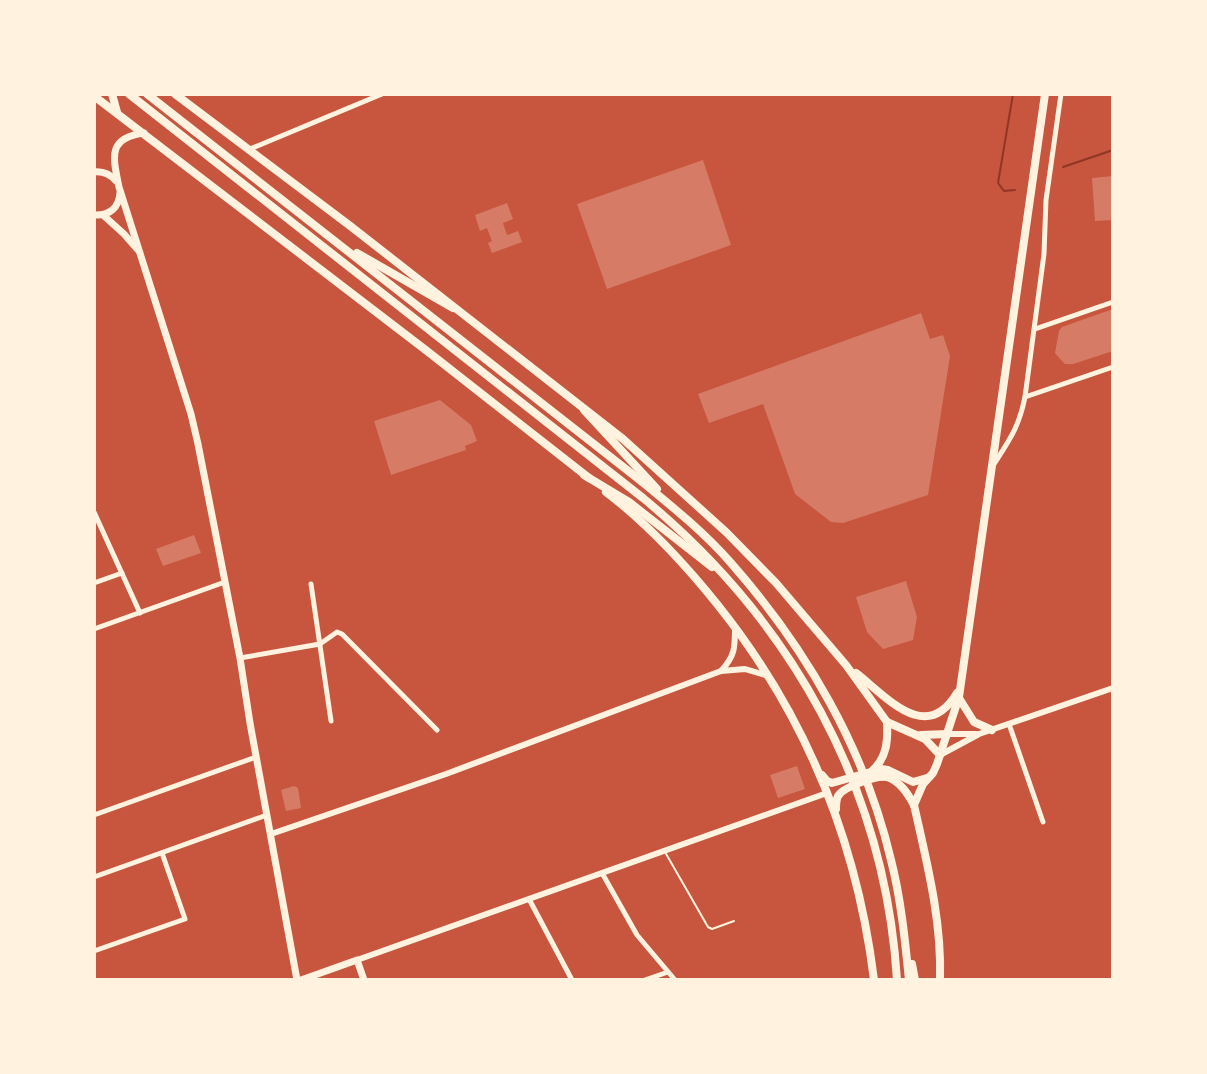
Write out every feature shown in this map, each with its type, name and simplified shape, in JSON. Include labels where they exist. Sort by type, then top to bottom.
[{"type":"highway","points":[[112,94],[118,114]]},
{"type":"highway","points":[[129,94],[643,498],[683,532],[729,580],[793,663],[819,707],[849,770],[882,875],[897,980]]},
{"type":"highway","points":[[147,94],[676,510]]},
{"type":"highway","points":[[175,94],[623,439],[776,583],[846,665],[887,722],[919,735],[940,755]]},
{"type":"highway","points":[[914,805],[919,791],[933,773],[959,693],[1045,94]]},
{"type":"highway","points":[[94,96],[630,511],[670,550],[735,626],[799,728],[836,813],[857,884],[874,980]]},
{"type":"highway","points":[[330,238],[453,308]]},
{"type":"highway","points":[[584,410],[676,510],[730,561],[793,642],[826,695],[860,765],[885,838],[915,980]]},
{"type":"highway","points":[[584,475],[629,502],[729,580]]},
{"type":"highway","points":[[846,665],[896,705],[916,716],[932,716],[944,711],[959,693]]},
{"type":"highway","points":[[959,693],[974,722],[992,730]]},
{"type":"highway","points":[[872,771],[885,751],[887,722]]},
{"type":"highway","points":[[919,735],[948,734]]},
{"type":"highway","points":[[819,772],[832,783],[881,769],[913,782],[928,778]]},
{"type":"highway","points":[[836,813],[836,802],[841,792],[883,777],[903,788],[914,805],[937,913],[940,980]]},
{"type":"highway","points":[[896,885],[909,980]]},
{"type":"main road","points":[[144,133],[123,138],[115,149],[114,163],[194,427],[299,980],[827,793]]},
{"type":"main road","points":[[94,172],[111,175],[119,187],[119,201],[115,208],[98,215]]},
{"type":"main road","points":[[98,215],[124,234],[141,253]]},
{"type":"main road","points":[[721,671],[731,661],[734,652],[735,626]]},
{"type":"main road","points":[[271,834],[446,774],[721,671],[745,669],[768,676]]},
{"type":"main road","points":[[940,755],[979,734],[1113,688]]},
{"type":"main road","points":[[948,734],[979,734]]},
{"type":"main road","points":[[357,960],[364,980]]},
{"type":"street","points":[[248,150],[382,94]]},
{"type":"street","points":[[991,468],[1015,432],[1025,397],[1061,94]]},
{"type":"street","points":[[1035,329],[1113,302]]},
{"type":"street","points":[[1025,397],[1113,367]]},
{"type":"street","points":[[94,512],[140,613]]},
{"type":"street","points":[[94,583],[122,573]]},
{"type":"street","points":[[94,629],[225,581]]},
{"type":"street","points":[[311,584],[331,721]]},
{"type":"street","points":[[240,658],[320,644],[337,632],[437,730]]},
{"type":"street","points":[[1009,724],[1043,822]]},
{"type":"street","points":[[94,815],[256,757]]},
{"type":"street","points":[[94,877],[267,815]]},
{"type":"street","points":[[94,951],[185,919],[162,853]]},
{"type":"street","points":[[602,873],[637,935],[675,980]]},
{"type":"street","points":[[529,899],[572,980]]},
{"type":"street","points":[[645,980],[668,972]]},
{"type":"lane","points":[[664,851],[708,927],[712,929],[734,921]]},
{"type":"building","points":[[703,160],[731,245],[607,289],[577,204]]},
{"type":"building","points":[[1113,176],[1113,220],[1095,221],[1092,178]]},
{"type":"building","points":[[507,203],[513,219],[503,223],[507,235],[518,231],[522,242],[492,253],[487,228],[480,231],[475,215]]},
{"type":"building","points":[[1113,309],[1113,351],[1065,364],[1055,353],[1062,327]]},
{"type":"building","points":[[921,313],[930,339],[943,335],[950,356],[928,495],[843,523],[831,522],[795,494],[763,404],[709,423],[698,394]]},
{"type":"building","points":[[440,400],[471,425],[477,441],[465,446],[466,450],[391,475],[374,421]]},
{"type":"building","points":[[194,535],[201,553],[163,566],[156,549]]},
{"type":"building","points":[[906,581],[917,617],[913,640],[883,649],[867,632],[856,597]]},
{"type":"building","points":[[797,766],[805,789],[778,798],[770,775]]},
{"type":"building","points":[[294,786],[298,788],[301,808],[286,811],[281,790]]},
{"type":"waterway","points":[[1013,94],[998,183],[1004,191],[1015,190]]},
{"type":"waterway","points":[[1063,167],[1113,150]]}]
